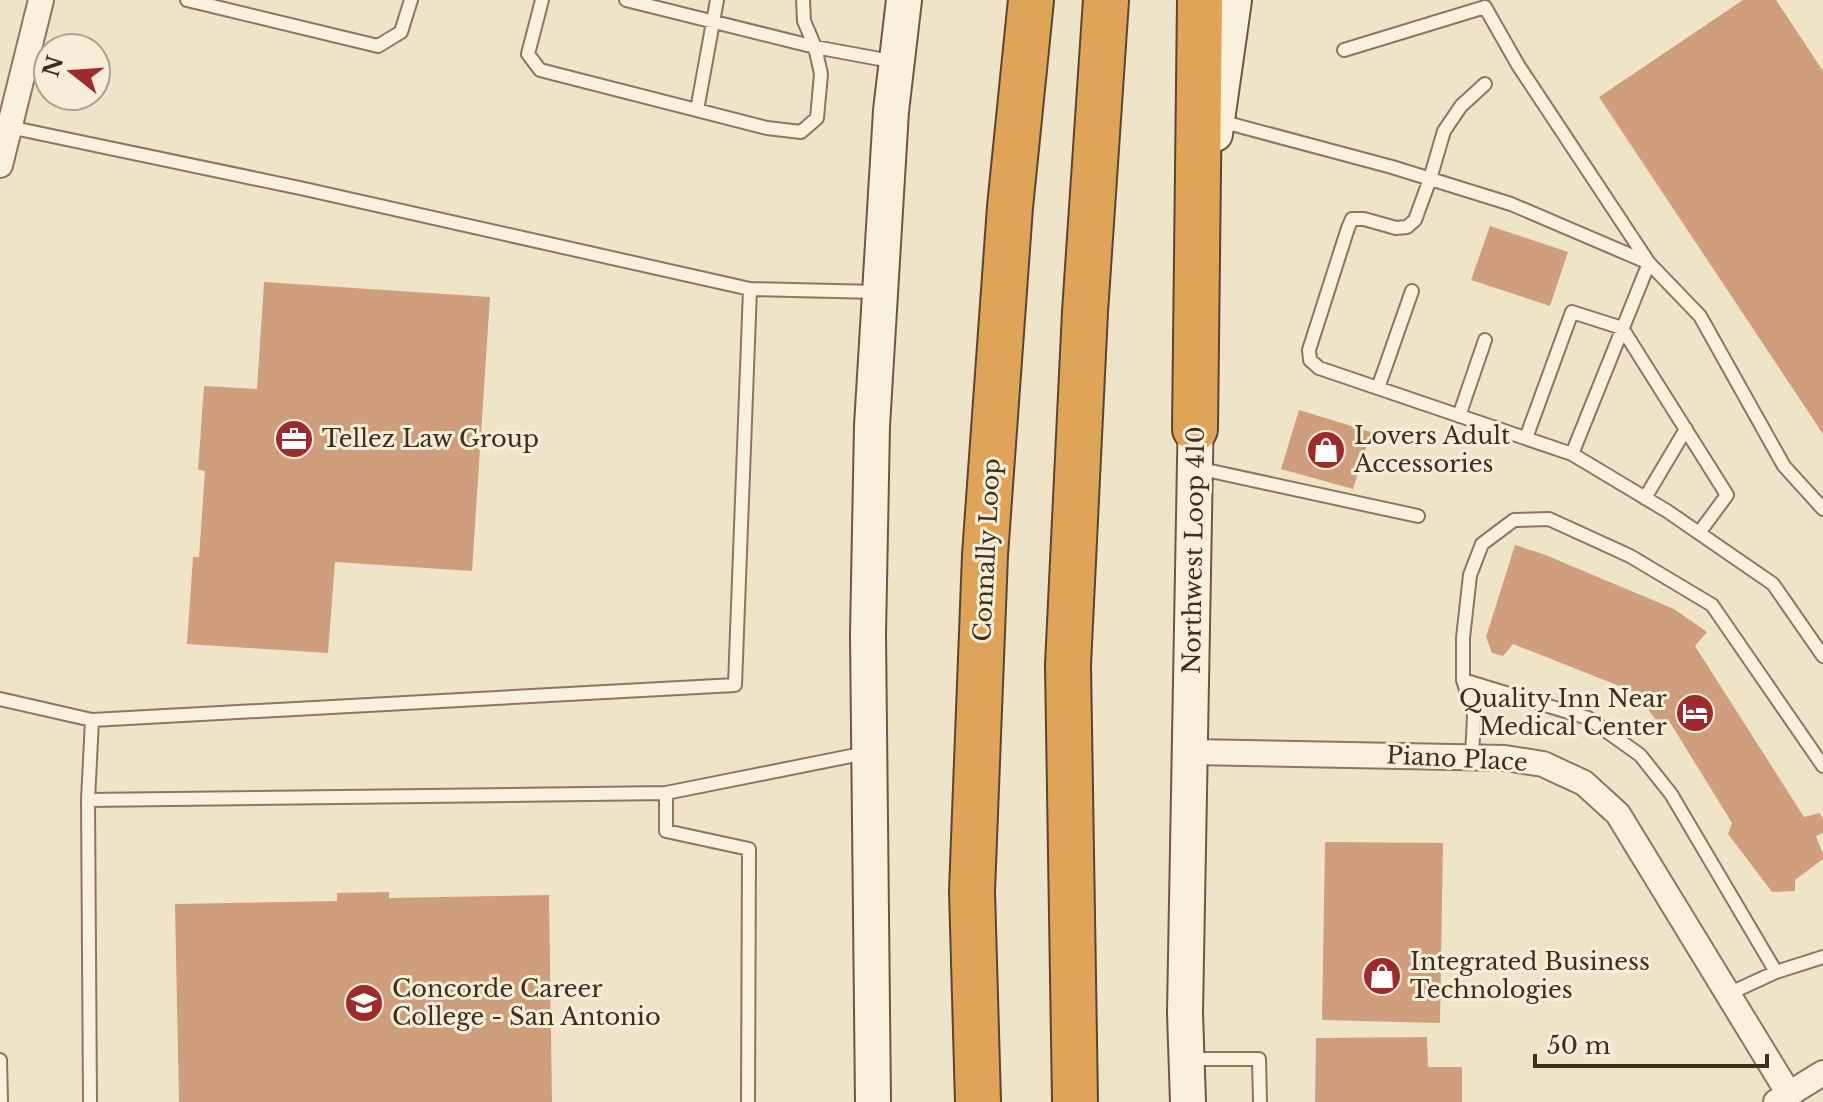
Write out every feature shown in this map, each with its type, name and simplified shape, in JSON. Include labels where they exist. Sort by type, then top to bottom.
[{"type":"highway","name":"Connally Loop","points":[[978,1102],[972,891],[985,555],[1010,207],[1031,0]]},
{"type":"highway","points":[[1075,1102],[1068,665],[1085,312],[1106,0]]},
{"type":"highway","points":[[1194,449],[1200,0]]},
{"type":"main road","points":[[873,1102],[868,634],[872,441],[891,111],[904,0]]},
{"type":"main road","name":"Northwest Loop 410","points":[[1188,1102],[1185,998],[1194,449],[1216,120],[1234,0]]},
{"type":"street","points":[[0,165],[41,0]]},
{"type":"street","name":"Piano Place","points":[[1191,752],[1505,758],[1543,764],[1584,783],[1618,814],[1728,994],[1782,1099]]},
{"type":"street","points":[[1782,1099],[1823,1073]]},
{"type":"lane","points":[[187,0],[226,4],[378,46],[401,32],[411,0]]},
{"type":"lane","points":[[542,0],[528,54],[540,70],[767,128],[801,132],[817,118],[821,74],[815,47],[804,21],[803,0]]},
{"type":"lane","points":[[626,0],[815,47],[897,62]]},
{"type":"lane","points":[[697,110],[717,0]]},
{"type":"lane","points":[[1344,50],[1490,4],[1518,65],[1649,263],[1700,316],[1784,466],[1823,509]]},
{"type":"lane","points":[[1485,84],[1461,106],[1444,131],[1415,220],[1407,227],[1396,228],[1364,219],[1352,219],[1309,350],[1310,360],[1319,368],[1572,454],[1645,498],[1773,584],[1823,656]]},
{"type":"lane","points":[[1216,120],[1511,204],[1649,263]]},
{"type":"lane","points":[[9,127],[316,191],[750,289],[880,293]]},
{"type":"lane","points":[[1572,454],[1649,263]]},
{"type":"lane","points":[[0,699],[92,720],[735,685],[750,289]]},
{"type":"lane","points":[[1378,388],[1412,291]]},
{"type":"lane","points":[[1526,438],[1572,312],[1622,328],[1727,495],[1699,533]]},
{"type":"lane","points":[[1459,416],[1485,340]]},
{"type":"lane","points":[[1645,498],[1686,429]]},
{"type":"lane","points":[[1194,449],[1418,516]]},
{"type":"lane","points":[[1472,757],[1474,715],[1463,680],[1463,638],[1470,575],[1482,544],[1514,520],[1549,519],[1630,556],[1712,605],[1823,766]]},
{"type":"lane","points":[[1463,680],[1588,718],[1640,755],[1671,794],[1776,972]]},
{"type":"lane","points":[[90,1102],[88,800],[92,720]]},
{"type":"lane","points":[[88,800],[666,793],[869,753]]},
{"type":"lane","points":[[666,793],[666,831],[749,849],[748,1102]]},
{"type":"lane","points":[[1728,994],[1776,972],[1823,957]]},
{"type":"lane","points":[[1186,1059],[1259,1059],[1260,1102]]},
{"type":"lane","points":[[0,1060],[1,1102]]},
{"type":"building","points":[[1743,0],[1776,0],[1823,71],[1823,434],[1599,97]]},
{"type":"building","points":[[1490,226],[1568,252],[1550,306],[1471,280]]},
{"type":"building","points":[[264,282],[490,297],[472,571],[335,562],[328,653],[187,644],[193,557],[199,557],[205,471],[198,470],[204,386],[257,389]]},
{"type":"building","name":"Lovers Adult Accessories","points":[[1299,410],[1371,432],[1353,489],[1281,469]]},
{"type":"building","name":"Quality Inn Near Medical Center","points":[[1515,545],[1674,609],[1707,632],[1695,646],[1804,817],[1820,813],[1823,820],[1823,833],[1816,836],[1823,859],[1795,880],[1795,891],[1772,892],[1728,834],[1732,823],[1671,724],[1655,719],[1647,708],[1647,697],[1513,644],[1503,656],[1492,653],[1486,637]]},
{"type":"building","points":[[1325,842],[1443,843],[1440,1023],[1322,1020]]},
{"type":"building","name":"Concorde Career College - San Antonio","points":[[389,892],[389,898],[549,895],[552,1102],[179,1102],[175,904],[337,901],[337,893]]},
{"type":"building","points":[[1427,1037],[1428,1067],[1462,1067],[1462,1102],[1315,1102],[1316,1038]]},
{"type":"place","name":"Tellez Law Group","points":[[294,439]]},
{"type":"place","name":"Lovers Adult Accessories","points":[[1326,450]]},
{"type":"place","name":"Quality Inn Near Medical Center","points":[[1695,713]]},
{"type":"place","name":"Integrated Business Technologies","points":[[1382,976]]},
{"type":"place","name":"Concorde Career College - San Antonio","points":[[364,1003]]}]
